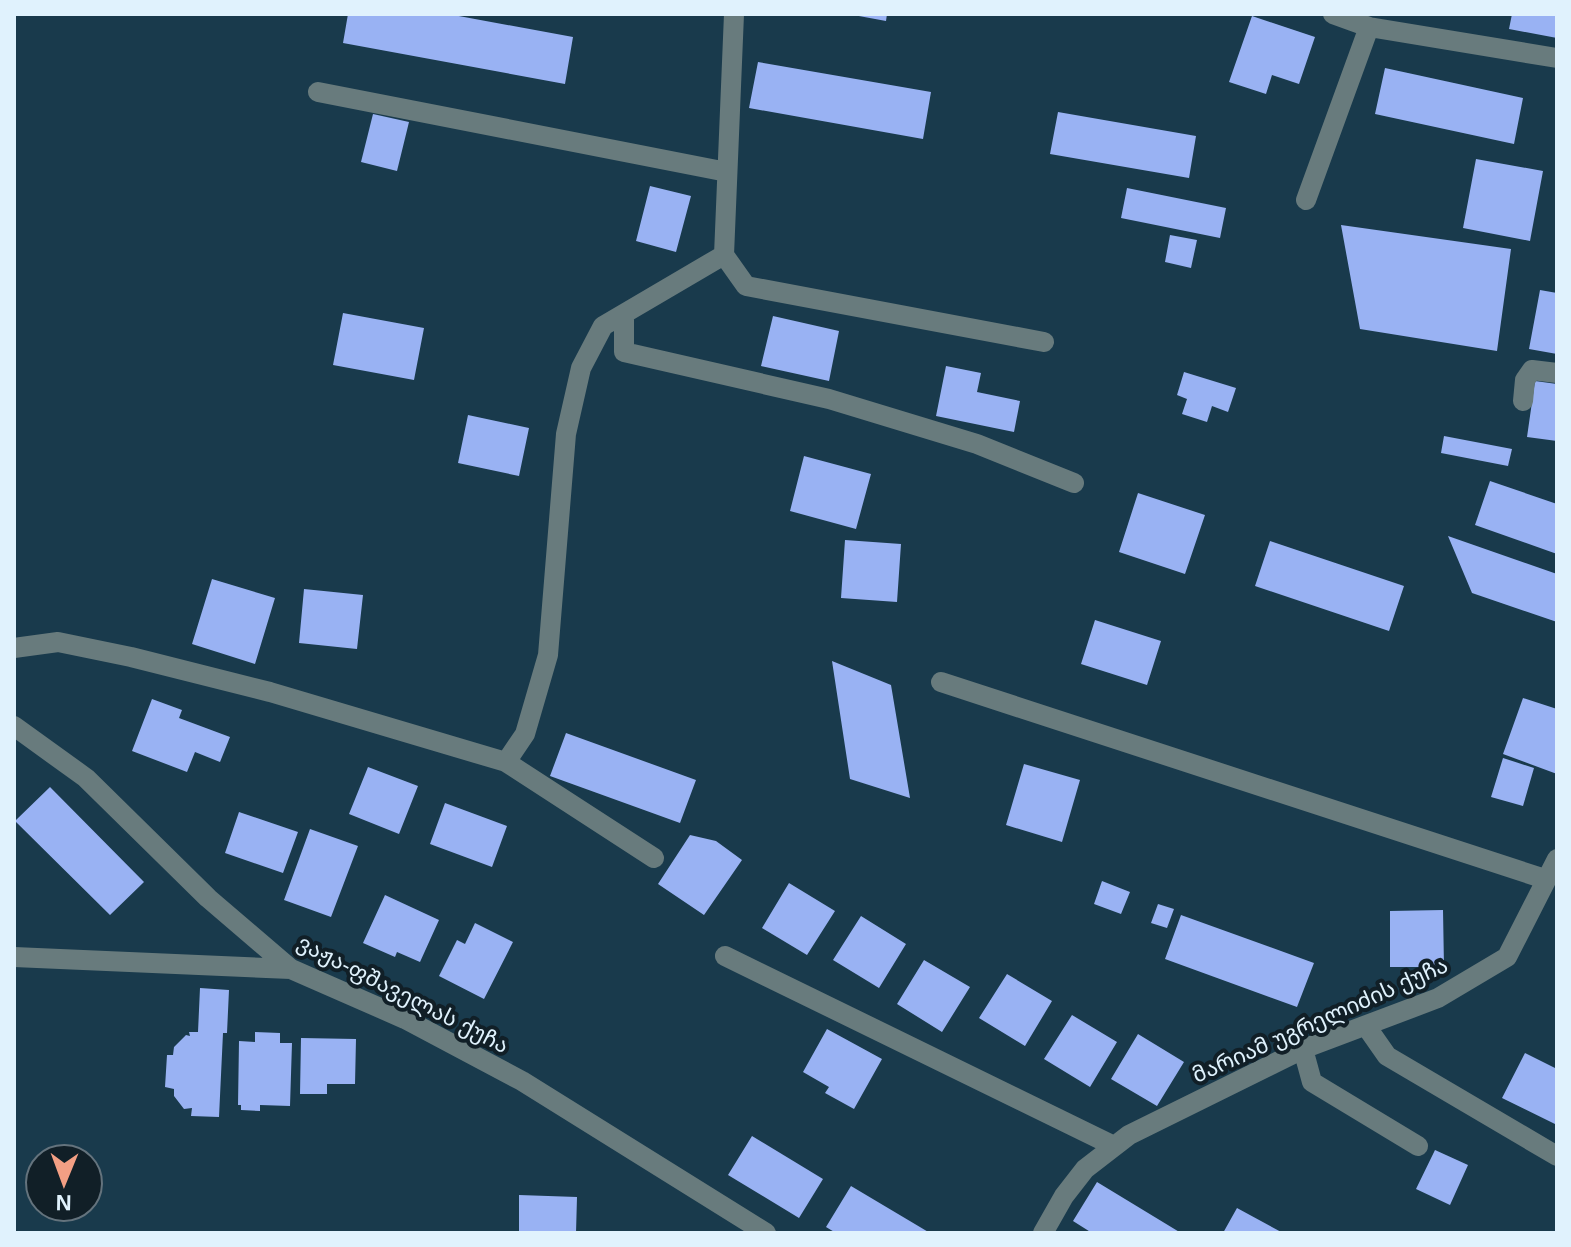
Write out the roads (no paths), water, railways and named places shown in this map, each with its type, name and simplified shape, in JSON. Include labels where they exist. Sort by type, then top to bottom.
[{"type":"street","points":[[734,14],[724,255],[746,286],[1044,342]]},
{"type":"street","points":[[1333,14],[1369,27],[1557,58]]},
{"type":"street","points":[[1306,200],[1369,27]]},
{"type":"street","points":[[318,92],[727,172]]},
{"type":"street","points":[[506,762],[525,734],[548,655],[566,434],[581,368],[603,326],[724,255]]},
{"type":"street","points":[[624,314],[624,352],[829,399],[977,444],[1074,483]]},
{"type":"street","points":[[1523,401],[1525,380],[1532,370],[1557,373]]},
{"type":"street","points":[[14,648],[58,642],[131,657],[270,692],[506,762],[654,858]]},
{"type":"street","points":[[941,682],[1545,879]]},
{"type":"street","name":"ვაჟა-ფშაველას ქუჩა","points":[[14,726],[86,778],[208,898],[291,969],[405,1019],[522,1081],[766,1233]]},
{"type":"street","name":"მარიამ უგრელიძის ქუჩა","points":[[1043,1233],[1064,1196],[1085,1169],[1129,1135],[1303,1049],[1438,998],[1507,957],[1557,859]]},
{"type":"street","points":[[725,956],[1114,1146]]},
{"type":"street","points":[[14,957],[291,969]]},
{"type":"street","points":[[1366,1026],[1387,1056],[1557,1156]]},
{"type":"street","points":[[1303,1049],[1312,1082],[1418,1146]]}]
